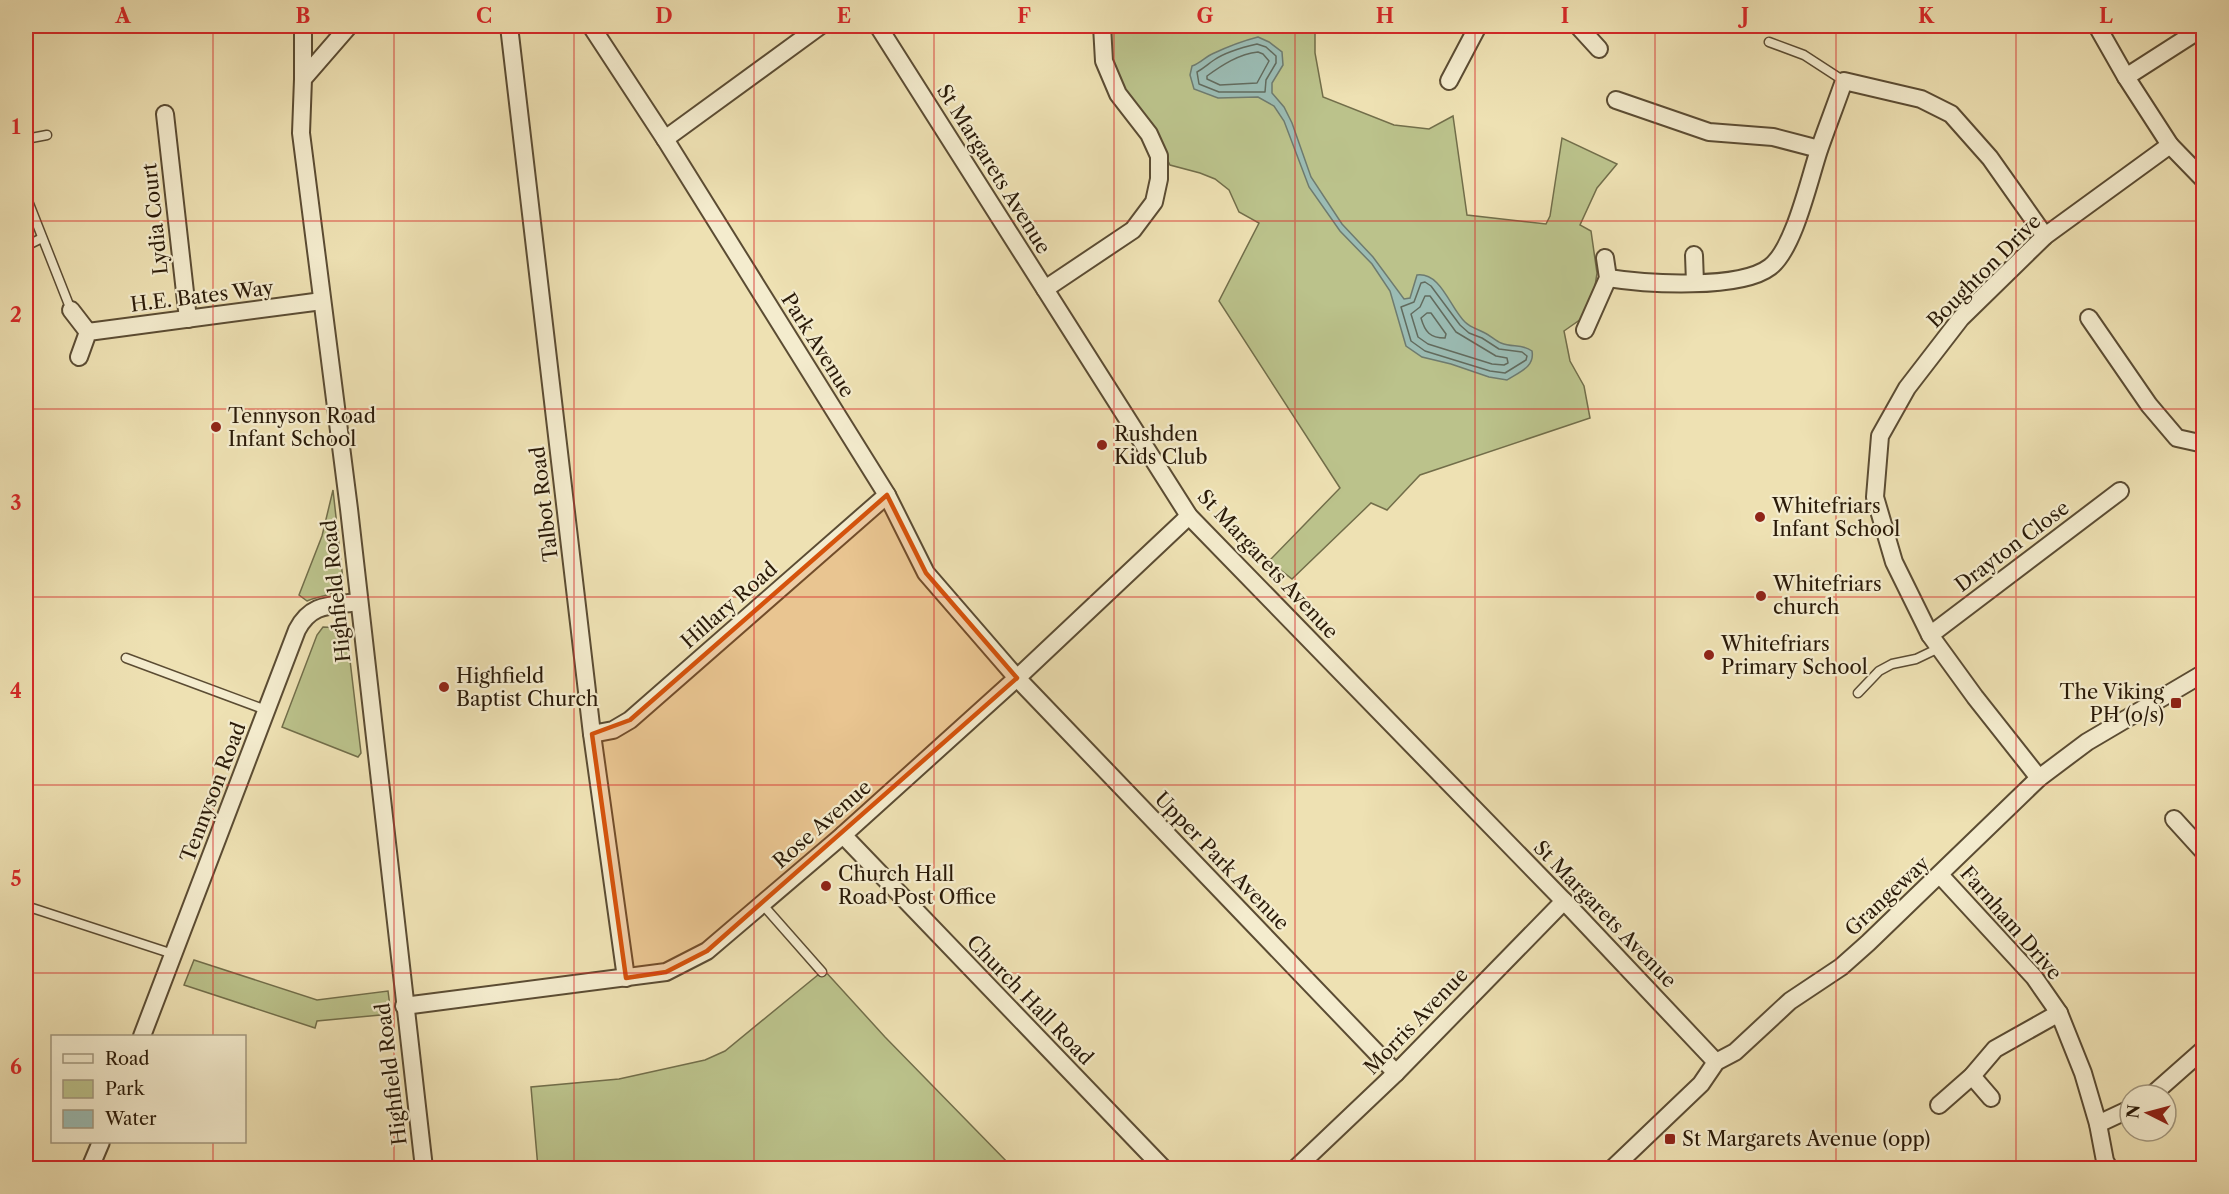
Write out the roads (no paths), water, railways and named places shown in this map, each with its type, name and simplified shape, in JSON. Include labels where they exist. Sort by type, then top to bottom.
[{"type":"street","name":"Highfield Road","points":[[303,26],[301,133],[424,1168]]},
{"type":"street","points":[[303,79],[349,26]]},
{"type":"street","name":"Talbot Road","points":[[509,26],[592,734],[626,978]]},
{"type":"street","name":"Park Avenue","points":[[591,26],[665,139],[887,495],[926,573],[1017,678]]},
{"type":"street","points":[[665,139],[820,26]]},
{"type":"street","name":"St Margarets Avenue","points":[[878,26],[1190,516],[1564,901],[1716,1062]]},
{"type":"street","points":[[1045,289],[1133,230],[1154,202],[1159,179],[1159,156],[1149,134],[1118,94],[1104,61],[1102,26]]},
{"type":"street","points":[[1449,81],[1478,26]]},
{"type":"street","points":[[1578,26],[1599,49]]},
{"type":"street","points":[[2097,26],[2126,77],[2170,145],[2204,180]]},
{"type":"street","points":[[2126,77],[2204,27]]},
{"type":"street","points":[[1608,278],[1651,283],[1695,283],[1749,278],[1772,267],[1793,236],[1844,81],[1921,99],[1951,114],[1990,158],[2045,236]]},
{"type":"street","points":[[1616,100],[1709,132],[1773,137],[1820,149]]},
{"type":"street","name":"Lydia Court","points":[[165,114],[188,319]]},
{"type":"street","name":"Boughton Drive","points":[[2039,777],[1934,641],[1894,562],[1875,497],[1880,436],[1907,388],[1961,318],[2045,236],[2170,145]]},
{"type":"street","points":[[1694,255],[1695,283]]},
{"type":"street","points":[[1585,330],[1608,278],[1605,258]]},
{"type":"street","name":"H.E. Bates Way","points":[[88,332],[322,301]]},
{"type":"street","points":[[71,310],[88,332],[79,357]]},
{"type":"street","points":[[2089,318],[2149,405],[2177,438],[2204,444]]},
{"type":"street","name":"Drayton Close","points":[[1934,641],[2120,491]]},
{"type":"street","name":"Hillary Road","points":[[592,734],[621,727],[630,720],[887,495]]},
{"type":"street","name":"Rose Avenue","points":[[404,1006],[666,972],[707,951],[843,835],[1017,678],[1190,516]]},
{"type":"street","name":"Tennyson Road","points":[[142,1035],[297,630],[308,612],[322,607],[358,602]]},
{"type":"street","name":"Grangeway","points":[[1617,1167],[1701,1084],[1716,1062],[1735,1052],[1790,1001],[1841,967],[1940,875],[2039,777],[2087,742],[2204,673]]},
{"type":"street","name":"Upper Park Avenue","points":[[1017,678],[1396,1073]]},
{"type":"street","points":[[2174,819],[2204,852]]},
{"type":"street","name":"Church Hall Road","points":[[843,835],[1162,1168]]},
{"type":"street","name":"Farnham Drive","points":[[1940,875],[2034,977],[2059,1013],[2083,1073],[2098,1124],[2105,1161],[2109,1168]]},
{"type":"street","name":"Morris Avenue","points":[[1296,1168],[1396,1073],[1564,901]]},
{"type":"street","points":[[1939,1105],[1972,1076],[1995,1049],[2059,1013]]},
{"type":"street","points":[[2166,1083],[2204,1049]]},
{"type":"street","points":[[1972,1076],[1991,1098]]},
{"type":"street","points":[[2098,1124],[2118,1115]]},
{"type":"street","points":[[90,1168],[101,1143]]},
{"type":"lane","points":[[1769,42],[1804,56],[1825,67],[1844,81]]},
{"type":"lane","points":[[26,139],[47,135]]},
{"type":"lane","points":[[26,196],[71,310]]},
{"type":"lane","points":[[26,246],[42,238]]},
{"type":"lane","points":[[1858,693],[1879,671],[1892,664],[1916,659],[1934,641]]},
{"type":"lane","points":[[126,657],[266,710]]},
{"type":"lane","points":[[762,904],[822,972]]},
{"type":"lane","points":[[26,906],[173,954]]},
{"type":"water","points":[[1258,37],[1282,52],[1283,65],[1272,83],[1272,93],[1284,107],[1292,123],[1311,177],[1342,224],[1373,257],[1404,299],[1410,298],[1417,275],[1433,279],[1467,324],[1501,343],[1524,347],[1532,351],[1529,365],[1507,380],[1489,377],[1422,357],[1406,346],[1390,291],[1372,264],[1340,231],[1309,187],[1284,121],[1274,106],[1258,97],[1218,98],[1194,89],[1190,75],[1192,66],[1218,51]]},
{"type":"place","name":"Tennyson Road Infant School","points":[[216,427]]},
{"type":"place","name":"Rushden Kids Club","points":[[1102,445]]},
{"type":"place","name":"Whitefriars Infant School","points":[[1760,517]]},
{"type":"place","name":"Whitefriars church","points":[[1761,596]]},
{"type":"place","name":"Whitefriars Primary School","points":[[1709,655]]},
{"type":"place","name":"Highfield Baptist Church","points":[[444,687]]},
{"type":"place","name":"The Viking PH (o/s)","points":[[2176,703]]},
{"type":"place","name":"Church Hall Road Post Office","points":[[826,886]]},
{"type":"place","name":"St Margarets Avenue (opp)","points":[[1670,1139]]}]
